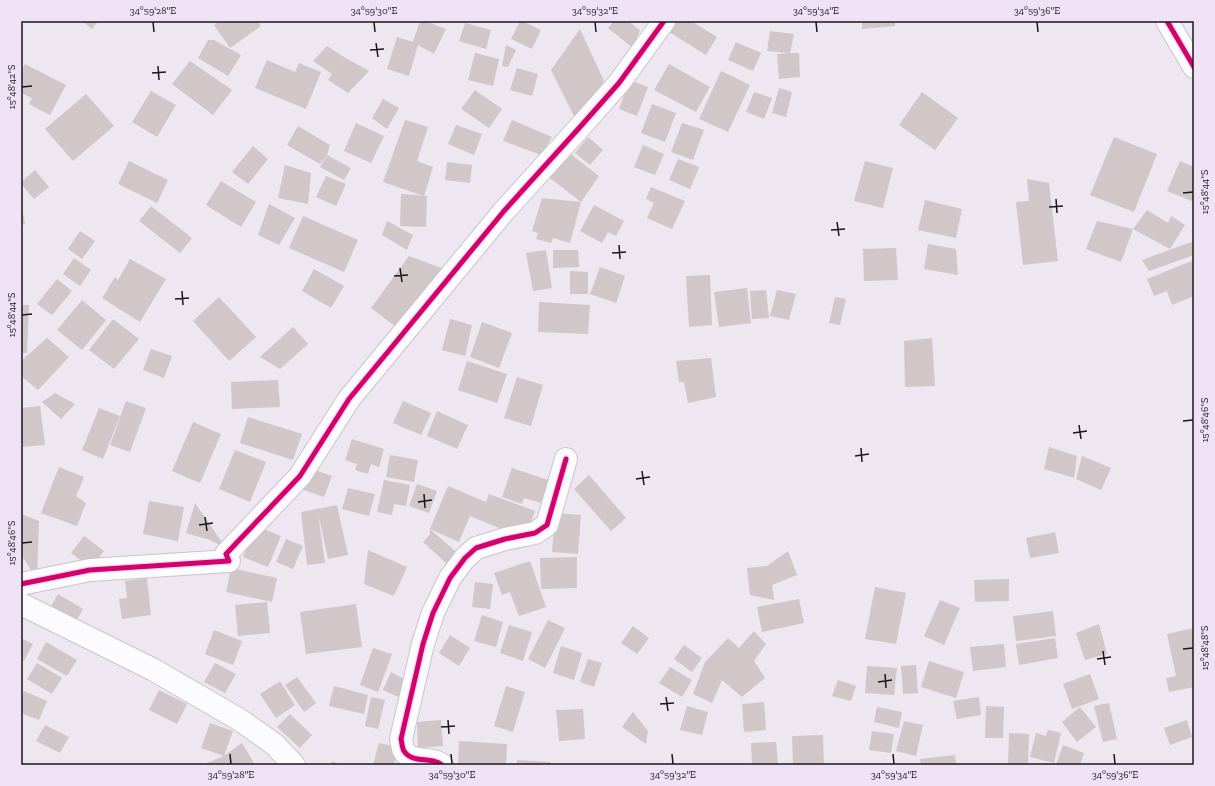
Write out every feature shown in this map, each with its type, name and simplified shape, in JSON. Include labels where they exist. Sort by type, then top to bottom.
[{"type":"street","points":[[21,584],[90,570],[229,561],[226,554],[300,476],[354,393],[504,211],[618,83],[664,21]]},
{"type":"street","points":[[1167,21],[1194,66]]},
{"type":"street","points":[[442,765],[438,761],[412,758],[404,751],[401,739],[423,644],[433,613],[450,578],[465,558],[476,548],[505,539],[535,533],[546,525],[566,459]]},
{"type":"street","points":[[21,604],[154,670],[240,720],[274,744],[294,765]]},
{"type":"building","points":[[82,21],[98,21],[92,29]]},
{"type":"building","points":[[219,21],[257,21],[261,26],[230,48],[214,25]]},
{"type":"building","points":[[420,21],[425,21],[446,29],[434,54],[418,45],[409,76],[387,69],[397,37],[413,42]]},
{"type":"building","points":[[520,21],[541,30],[532,49],[511,39]]},
{"type":"building","points":[[614,21],[628,21],[640,30],[633,48],[608,28]]},
{"type":"building","points":[[676,21],[691,21],[717,37],[706,55],[669,32]]},
{"type":"building","points":[[862,21],[895,21],[895,26],[862,29]]},
{"type":"building","points":[[465,23],[491,30],[486,49],[459,41]]},
{"type":"building","points":[[580,29],[604,81],[577,122],[551,70]]},
{"type":"building","points":[[770,31],[794,34],[790,53],[767,51]]},
{"type":"building","points":[[208,40],[214,40],[241,55],[228,76],[198,58]]},
{"type":"building","points":[[736,42],[761,53],[753,71],[728,60]]},
{"type":"building","points":[[506,45],[516,50],[508,67],[502,66]]},
{"type":"building","points":[[327,46],[369,71],[348,93],[328,80],[332,74],[313,61]]},
{"type":"building","points":[[475,53],[499,59],[493,86],[468,80]]},
{"type":"building","points":[[799,53],[800,77],[779,79],[777,54]]},
{"type":"building","points":[[267,60],[295,72],[299,63],[321,72],[306,109],[255,88]]},
{"type":"building","points":[[190,61],[232,90],[213,115],[172,84]]},
{"type":"building","points":[[25,64],[66,85],[50,115],[29,104],[32,98],[21,93],[21,72]]},
{"type":"building","points":[[669,64],[710,87],[696,112],[654,90]]},
{"type":"building","points":[[517,68],[538,74],[532,96],[510,90]]},
{"type":"building","points":[[721,71],[750,85],[728,132],[699,119]]},
{"type":"building","points":[[630,80],[648,87],[637,116],[619,109]]},
{"type":"building","points":[[779,88],[792,92],[786,117],[772,113]]},
{"type":"building","points":[[475,90],[502,109],[489,128],[461,109]]},
{"type":"building","points":[[151,91],[176,105],[157,137],[132,122]]},
{"type":"building","points":[[754,92],[772,98],[764,119],[746,112]]},
{"type":"building","points":[[922,92],[958,118],[935,150],[899,125]]},
{"type":"building","points":[[86,94],[114,126],[73,161],[45,129]]},
{"type":"building","points":[[383,99],[399,108],[387,129],[372,118]]},
{"type":"building","points":[[652,104],[676,113],[665,142],[641,133]]},
{"type":"building","points":[[405,120],[428,127],[417,161],[433,167],[424,196],[383,182]]},
{"type":"building","points":[[512,120],[552,137],[541,155],[503,141]]},
{"type":"building","points":[[356,123],[384,136],[371,163],[344,151]]},
{"type":"building","points":[[682,123],[704,130],[693,160],[671,152]]},
{"type":"building","points":[[456,125],[482,134],[474,155],[448,144]]},
{"type":"building","points":[[298,126],[330,145],[327,155],[320,164],[287,145]]},
{"type":"building","points":[[588,137],[603,150],[590,165],[575,153]]},
{"type":"building","points":[[1114,137],[1157,154],[1134,212],[1090,195]]},
{"type":"building","points":[[643,145],[664,154],[655,175],[634,167]]},
{"type":"building","points":[[253,146],[268,159],[248,184],[232,172]]},
{"type":"building","points":[[567,151],[599,176],[581,202],[546,175]]},
{"type":"building","points":[[327,155],[351,168],[344,180],[320,167]]},
{"type":"building","points":[[678,159],[699,167],[690,189],[669,180]]},
{"type":"building","points":[[129,161],[168,180],[157,203],[118,184]]},
{"type":"building","points":[[865,161],[893,168],[883,208],[854,201]]},
{"type":"building","points":[[1180,161],[1194,167],[1194,202],[1167,191]]},
{"type":"building","points":[[447,162],[472,165],[470,183],[445,180]]},
{"type":"building","points":[[285,165],[311,173],[308,204],[278,198]]},
{"type":"building","points":[[35,170],[49,187],[34,199],[21,184],[21,182]]},
{"type":"building","points":[[326,176],[346,184],[336,206],[316,197]]},
{"type":"building","points":[[1027,179],[1049,183],[1058,261],[1023,265],[1016,202],[1029,201]]},
{"type":"building","points":[[221,181],[256,202],[241,227],[206,205]]},
{"type":"building","points":[[651,187],[685,201],[672,229],[647,218],[654,203],[646,199]]},
{"type":"building","points":[[401,194],[427,196],[426,227],[400,226]]},
{"type":"building","points":[[542,198],[581,202],[570,243],[553,238],[551,243],[536,239],[538,233],[532,231]]},
{"type":"building","points":[[925,200],[962,209],[956,238],[918,230]]},
{"type":"building","points":[[21,203],[25,224],[21,225]]},
{"type":"building","points":[[269,204],[295,218],[279,245],[258,235]]},
{"type":"building","points":[[594,205],[624,221],[616,236],[608,232],[602,243],[580,231]]},
{"type":"building","points":[[151,206],[192,238],[180,253],[139,221]]},
{"type":"building","points":[[1147,210],[1168,223],[1171,216],[1185,225],[1170,249],[1133,229]]},
{"type":"building","points":[[303,216],[358,240],[344,272],[289,248]]},
{"type":"building","points":[[387,221],[413,235],[407,250],[382,235]]},
{"type":"building","points":[[1097,221],[1133,229],[1121,262],[1086,249]]},
{"type":"building","points":[[80,231],[95,241],[82,259],[68,249]]},
{"type":"building","points":[[1194,241],[1194,255],[1149,271],[1142,260]]},
{"type":"building","points":[[928,244],[956,249],[958,275],[924,269]]},
{"type":"building","points":[[896,248],[898,280],[864,281],[863,249]]},
{"type":"building","points":[[546,250],[552,288],[533,291],[526,253]]},
{"type":"building","points":[[553,250],[578,250],[579,267],[553,268]]},
{"type":"building","points":[[409,256],[444,269],[399,329],[371,308]]},
{"type":"building","points":[[74,258],[91,270],[80,286],[63,274]]},
{"type":"building","points":[[130,259],[166,279],[140,322],[102,298],[115,277],[118,280]]},
{"type":"building","points":[[1194,260],[1194,296],[1172,305],[1167,291],[1154,296],[1147,279]]},
{"type":"building","points":[[600,267],[625,276],[616,303],[590,294]]},
{"type":"building","points":[[314,269],[344,286],[331,308],[302,291]]},
{"type":"building","points":[[570,271],[588,272],[588,294],[570,294]]},
{"type":"building","points":[[710,275],[712,325],[689,327],[686,276]]},
{"type":"building","points":[[57,279],[72,291],[52,315],[37,304]]},
{"type":"building","points":[[747,288],[751,323],[719,327],[714,292]]},
{"type":"building","points":[[766,290],[769,318],[752,319],[750,291]]},
{"type":"building","points":[[777,290],[796,294],[789,320],[770,316]]},
{"type":"building","points":[[219,297],[256,337],[229,361],[193,321]]},
{"type":"building","points":[[835,297],[846,299],[840,325],[829,323]]},
{"type":"building","points":[[82,300],[106,320],[82,350],[57,330]]},
{"type":"building","points":[[539,302],[590,305],[588,334],[538,332]]},
{"type":"building","points":[[21,305],[29,305],[27,353],[21,353]]},
{"type":"building","points":[[113,319],[139,339],[114,369],[89,350]]},
{"type":"building","points":[[450,319],[472,325],[465,356],[442,350]]},
{"type":"building","points":[[482,322],[512,333],[499,368],[470,357]]},
{"type":"building","points":[[293,327],[308,344],[280,369],[260,357]]},
{"type":"building","points":[[47,338],[69,357],[38,390],[21,376],[21,361]]},
{"type":"building","points":[[932,338],[935,386],[905,387],[904,341]]},
{"type":"building","points":[[151,349],[172,356],[164,378],[143,370]]},
{"type":"building","points":[[711,358],[716,397],[688,403],[684,382],[679,382],[676,361]]},
{"type":"building","points":[[467,361],[507,374],[497,403],[458,390]]},
{"type":"building","points":[[517,377],[543,385],[531,426],[504,418]]},
{"type":"building","points":[[278,380],[280,407],[232,409],[231,382]]},
{"type":"building","points":[[55,393],[75,404],[61,419],[42,402]]},
{"type":"building","points":[[126,401],[146,408],[130,452],[110,445]]},
{"type":"building","points":[[403,401],[431,413],[421,435],[393,423]]},
{"type":"building","points":[[40,406],[45,445],[21,447],[21,408]]},
{"type":"building","points":[[99,408],[120,416],[103,459],[82,450]]},
{"type":"building","points":[[437,411],[468,425],[457,449],[427,436]]},
{"type":"building","points":[[248,417],[302,434],[293,460],[240,443]]},
{"type":"building","points":[[193,422],[221,434],[200,483],[172,471]]},
{"type":"building","points":[[352,439],[384,449],[379,467],[371,464],[368,474],[355,470],[357,464],[345,460]]},
{"type":"building","points":[[1049,447],[1077,456],[1074,478],[1044,469]]},
{"type":"building","points":[[235,450],[266,462],[250,502],[219,489]]},
{"type":"building","points":[[390,455],[418,460],[414,482],[386,477]]},
{"type":"building","points":[[1082,456],[1111,468],[1101,490],[1076,479]]},
{"type":"building","points":[[59,467],[84,477],[76,496],[86,503],[77,526],[41,513]]},
{"type":"building","points":[[309,468],[332,476],[324,497],[301,489]]},
{"type":"building","points":[[512,468],[548,480],[541,503],[524,498],[522,504],[502,497]]},
{"type":"building","points":[[589,475],[626,518],[611,531],[574,489]]},
{"type":"building","points":[[384,480],[410,485],[406,506],[394,504],[392,515],[377,512]]},
{"type":"building","points":[[417,484],[437,491],[429,513],[409,506]]},
{"type":"building","points":[[448,486],[486,502],[489,494],[535,511],[527,532],[509,532],[470,516],[459,542],[430,529]]},
{"type":"building","points":[[348,488],[375,494],[369,516],[342,509]]},
{"type":"building","points":[[149,501],[184,507],[178,541],[143,534]]},
{"type":"building","points":[[195,503],[226,548],[210,540],[186,533]]},
{"type":"building","points":[[337,505],[348,555],[328,559],[318,513],[325,563],[307,565],[301,512]]},
{"type":"building","points":[[555,513],[581,515],[578,554],[552,552]]},
{"type":"building","points":[[21,514],[39,521],[37,580],[21,554]]},
{"type":"building","points":[[256,526],[281,536],[268,567],[243,557]]},
{"type":"building","points":[[430,529],[456,552],[446,563],[423,542],[430,534]]},
{"type":"building","points":[[1055,532],[1059,553],[1030,558],[1026,538]]},
{"type":"building","points":[[84,536],[104,551],[91,568],[71,553]]},
{"type":"building","points":[[286,539],[303,546],[293,569],[276,562]]},
{"type":"building","points":[[368,550],[407,567],[394,596],[364,584]]},
{"type":"building","points":[[788,551],[797,575],[772,585],[774,600],[750,595],[747,568],[767,566]]},
{"type":"building","points":[[577,557],[577,588],[541,589],[540,558]]},
{"type":"building","points":[[530,561],[546,607],[519,616],[510,592],[502,595],[494,573]]},
{"type":"building","points":[[231,568],[277,578],[272,602],[226,592]]},
{"type":"building","points":[[147,578],[151,615],[122,619],[119,599],[127,598],[125,581]]},
{"type":"building","points":[[1009,579],[1009,601],[975,602],[974,580]]},
{"type":"building","points":[[475,582],[493,584],[490,609],[472,607]]},
{"type":"building","points":[[875,587],[906,593],[896,644],[865,639]]},
{"type":"building","points":[[58,594],[83,609],[76,621],[51,606]]},
{"type":"building","points":[[799,599],[804,623],[762,632],[757,607]]},
{"type":"building","points":[[940,600],[960,608],[944,645],[924,636]]},
{"type":"building","points":[[267,602],[270,633],[238,636],[235,605]]},
{"type":"building","points":[[356,604],[362,647],[306,654],[300,612]]},
{"type":"building","points":[[1053,611],[1056,636],[1016,641],[1013,616]]},
{"type":"building","points":[[482,615],[503,622],[496,647],[474,641]]},
{"type":"building","points":[[548,620],[565,628],[545,668],[528,659]]},
{"type":"building","points":[[1099,624],[1107,654],[1085,660],[1076,633]]},
{"type":"building","points":[[509,625],[532,632],[523,661],[500,653]]},
{"type":"building","points":[[633,626],[649,638],[637,654],[621,643]]},
{"type":"building","points":[[1194,628],[1194,687],[1169,692],[1166,678],[1176,676],[1167,634]]},
{"type":"building","points":[[214,630],[242,641],[233,665],[205,654]]},
{"type":"building","points":[[754,631],[766,644],[754,661],[765,678],[742,697],[722,680],[712,703],[693,694],[705,662],[728,638],[739,648]]},
{"type":"building","points":[[450,635],[470,648],[459,666],[439,653]]},
{"type":"building","points":[[21,638],[33,644],[24,661],[21,660]]},
{"type":"building","points":[[1055,638],[1058,658],[1019,665],[1016,644]]},
{"type":"building","points":[[46,642],[77,660],[67,676],[37,659]]},
{"type":"building","points":[[1004,644],[1006,667],[973,671],[970,647]]},
{"type":"building","points":[[684,645],[702,658],[692,672],[674,659]]},
{"type":"building","points":[[561,646],[582,653],[574,680],[553,673]]},
{"type":"building","points":[[373,648],[392,654],[378,692],[360,685]]},
{"type":"building","points":[[588,659],[602,663],[594,687],[580,682]]},
{"type":"building","points":[[929,661],[964,672],[956,698],[921,687]]},
{"type":"building","points":[[37,663],[62,678],[52,694],[27,679]]},
{"type":"building","points":[[215,663],[236,674],[225,693],[204,682]]},
{"type":"building","points":[[916,665],[918,693],[903,694],[901,666]]},
{"type":"building","points":[[867,666],[897,668],[894,695],[865,693]]},
{"type":"building","points":[[670,667],[692,680],[682,697],[659,683]]},
{"type":"building","points":[[391,672],[406,680],[398,697],[383,690]]},
{"type":"building","points":[[1090,674],[1099,699],[1072,709],[1063,684]]},
{"type":"building","points":[[297,677],[316,703],[304,712],[285,685]]},
{"type":"building","points":[[838,680],[856,686],[851,701],[832,696]]},
{"type":"building","points":[[280,681],[295,705],[276,718],[260,694]]},
{"type":"building","points":[[334,686],[368,695],[364,714],[329,706]]},
{"type":"building","points":[[506,686],[525,692],[513,732],[494,726]]},
{"type":"building","points":[[159,690],[187,704],[177,724],[149,710]]},
{"type":"building","points":[[24,691],[47,701],[39,720],[21,713],[21,697]]},
{"type":"building","points":[[371,697],[385,700],[378,729],[365,726]]},
{"type":"building","points":[[979,697],[981,715],[957,719],[953,701]]},
{"type":"building","points":[[764,702],[766,730],[744,732],[742,704]]},
{"type":"building","points":[[1109,703],[1117,739],[1103,742],[1094,706]]},
{"type":"building","points":[[687,706],[708,712],[702,735],[680,730]]},
{"type":"building","points":[[986,706],[1004,707],[1003,738],[985,738]]},
{"type":"building","points":[[877,707],[902,712],[899,728],[874,722]]},
{"type":"building","points":[[1080,707],[1096,727],[1077,742],[1062,722]]},
{"type":"building","points":[[583,709],[585,739],[559,741],[556,710]]},
{"type":"building","points":[[633,712],[648,731],[646,744],[622,727]]},
{"type":"building","points":[[290,714],[312,735],[300,748],[277,727]]},
{"type":"building","points":[[441,720],[443,746],[418,748],[417,722]]},
{"type":"building","points":[[1187,720],[1192,737],[1170,745],[1164,728]]},
{"type":"building","points":[[904,721],[923,725],[916,756],[896,751]]},
{"type":"building","points":[[210,723],[233,731],[224,756],[201,748]]},
{"type":"building","points":[[45,725],[69,737],[60,753],[36,741]]},
{"type":"building","points":[[1048,730],[1061,733],[1054,763],[1030,757],[1036,733],[1046,736]]},
{"type":"building","points":[[872,731],[894,734],[891,753],[869,750]]},
{"type":"building","points":[[1009,733],[1029,734],[1028,765],[1008,765]]},
{"type":"building","points":[[823,735],[824,765],[793,765],[792,736]]},
{"type":"building","points":[[459,741],[507,744],[506,765],[458,765]]},
{"type":"building","points":[[776,742],[778,764],[752,765],[751,743]]},
{"type":"building","points":[[242,743],[255,765],[208,765],[207,763],[224,756]]},
{"type":"building","points":[[379,743],[398,747],[394,765],[373,765]]},
{"type":"building","points":[[1063,745],[1084,753],[1080,765],[1056,765]]},
{"type":"building","points":[[955,755],[956,765],[921,765],[920,759]]},
{"type":"building","points":[[517,760],[551,762],[551,765],[517,765]]},
{"type":"building","points":[[332,761],[341,765],[331,765]]},
{"type":"cycle path","points":[[21,584],[90,570],[229,561],[226,554],[300,476],[349,399],[504,211],[619,83],[664,21]]},
{"type":"cycle path","points":[[1167,21],[1194,67]]},
{"type":"cycle path","points":[[442,765],[438,762],[417,759],[408,755],[403,750],[401,739],[423,644],[433,613],[450,578],[465,558],[476,548],[505,539],[535,533],[547,525],[566,459]]}]
